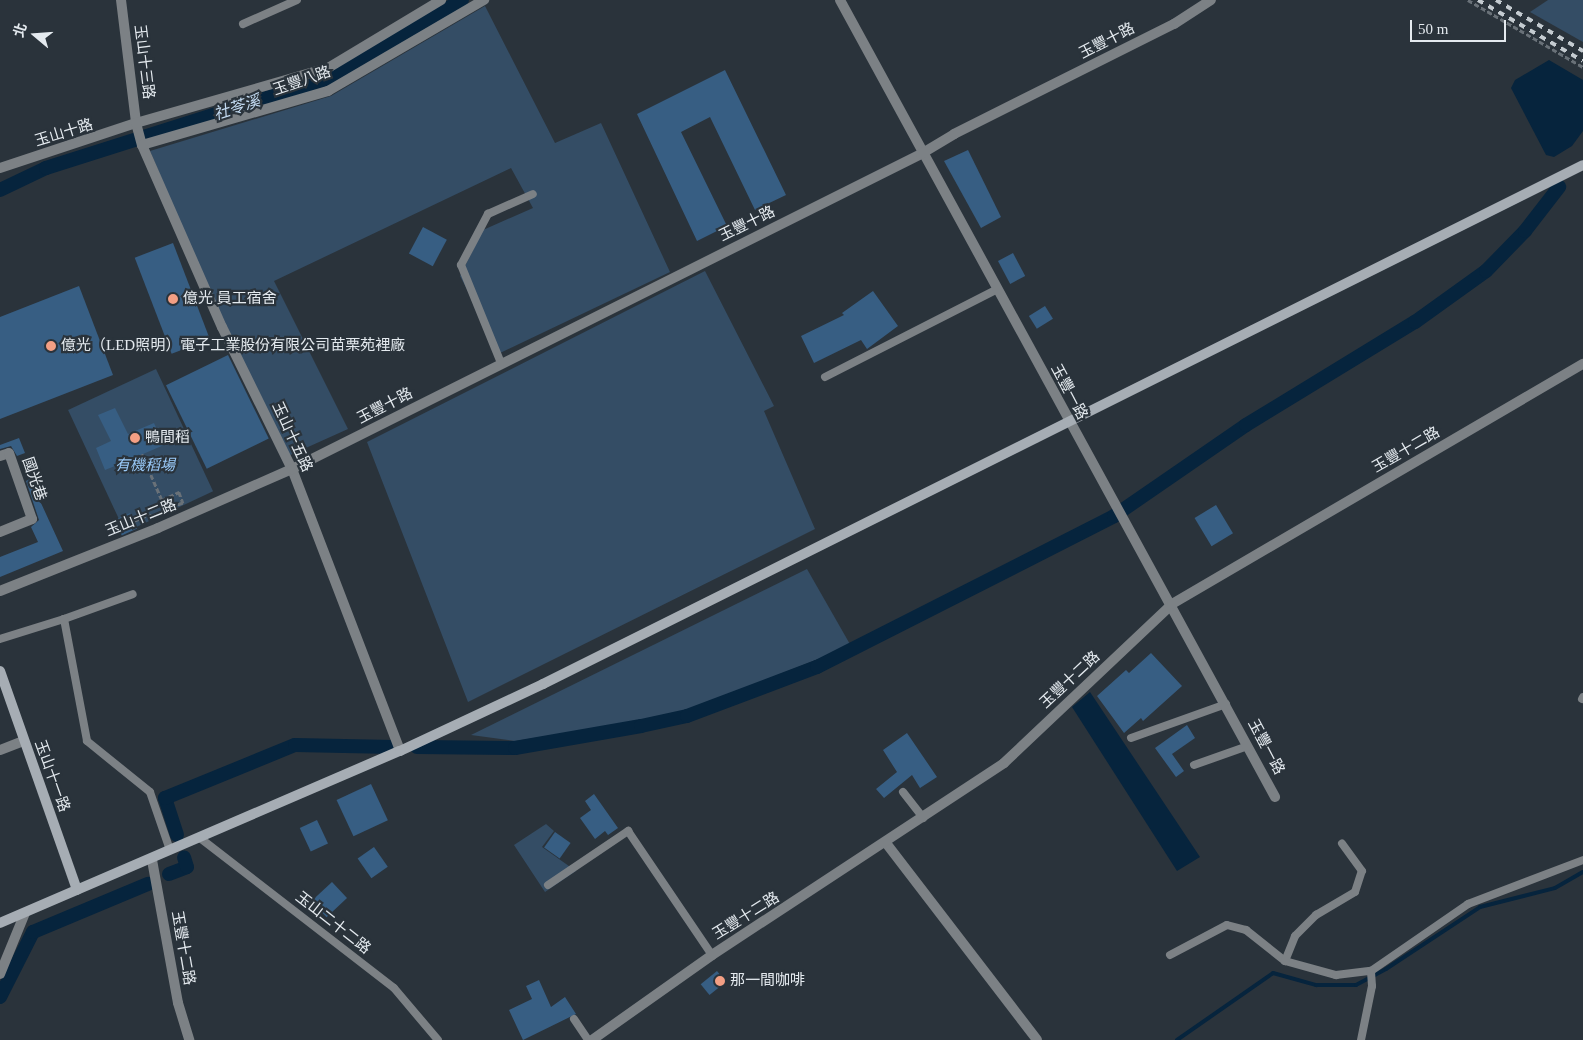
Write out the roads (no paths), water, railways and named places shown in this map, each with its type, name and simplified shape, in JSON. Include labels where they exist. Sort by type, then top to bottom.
[{"type":"main road","points":[[0,924],[152,860],[170,850],[400,751],[543,684],[1583,165]]},
{"type":"main road","name":"玉山十一路","points":[[0,671],[23,741],[77,890]]},
{"type":"street","name":"玉山十三路","points":[[121,0],[137,126],[142,143]]},
{"type":"street","name":"玉豐八路","points":[[142,143],[328,91],[484,0]]},
{"type":"street","name":"玉豐一路","points":[[840,0],[921,154],[998,290],[1068,422],[1172,604],[1276,797]]},
{"type":"street","name":"玉豐十路","points":[[292,469],[500,363],[921,154],[954,134],[1174,24],[1200,2],[1211,0]]},
{"type":"street","name":"玉山十路","points":[[0,168],[328,68],[434,2]]},
{"type":"street","name":"玉山十五路","points":[[142,143],[222,327],[292,469],[400,751]]},
{"type":"street","name":"玉豐十二路","points":[[592,1040],[712,955],[886,843],[1004,763],[1172,604],[1583,364]]},
{"type":"street","name":"國光巷","points":[[0,456],[9,453],[32,519],[0,532]]},
{"type":"street","name":"玉山十二路","points":[[0,591],[167,524],[292,469]]},
{"type":"street","points":[[0,750],[23,741]]},
{"type":"street","points":[[886,843],[1037,1040]]},
{"type":"street","name":"玉豐十二路","points":[[152,860],[178,1003],[189,1040]]},
{"type":"street","points":[[0,974],[25,913]]},
{"type":"lane","points":[[243,24],[297,0]]},
{"type":"lane","points":[[500,363],[461,265],[488,214],[533,194]]},
{"type":"lane","points":[[825,377],[998,290]]},
{"type":"lane","points":[[0,639],[64,619],[133,594]]},
{"type":"lane","points":[[64,619],[87,741],[150,792],[170,850]]},
{"type":"lane","points":[[1131,738],[1226,704]]},
{"type":"lane","points":[[1194,764],[1248,746]]},
{"type":"lane","points":[[903,792],[923,818]]},
{"type":"lane","points":[[548,886],[628,831],[712,955]]},
{"type":"lane","name":"玉山二十二路","points":[[200,838],[394,988],[438,1040]]},
{"type":"lane","points":[[1285,961],[1295,936],[1311,920],[1355,892],[1362,871],[1342,844]]},
{"type":"lane","points":[[1170,955],[1227,925],[1246,930],[1285,961],[1336,975],[1371,971],[1468,904],[1583,860]]},
{"type":"lane","points":[[1361,1040],[1372,986],[1371,971]]},
{"type":"lane","points":[[574,1018],[588,1040]]},
{"type":"waterway","name":"社苓溪","points":[[0,190],[46,168],[329,78],[462,0]]},
{"type":"waterway","points":[[417,747],[515,748],[641,726],[687,716],[817,667],[1114,516],[1246,425],[1415,322],[1486,271],[1525,231],[1559,187]]},
{"type":"waterway","points":[[177,835],[165,798],[295,745],[394,747]]},
{"type":"waterway","points":[[169,874],[187,867],[184,857]]},
{"type":"waterway","points":[[1177,1040],[1273,973],[1316,985],[1356,985],[1386,969],[1480,907],[1555,888],[1583,872]]},
{"type":"waterway","points":[[0,997],[33,932],[148,884]]},
{"type":"railway","points":[[1478,0],[1583,61]]},
{"type":"railway","points":[[1496,0],[1583,51]]},
{"type":"place","name":"億光 員工宿舍","points":[[173,299]]},
{"type":"place","name":"億光（LED照明）電子工業股份有限公司苗栗苑裡廠","points":[[51,346]]},
{"type":"place","name":"鴨間稻","points":[[135,438]]},
{"type":"place","name":"那一間咖啡","points":[[720,981]]},
{"type":"park label","name":"有機稻場","points":[[145,466]]}]
